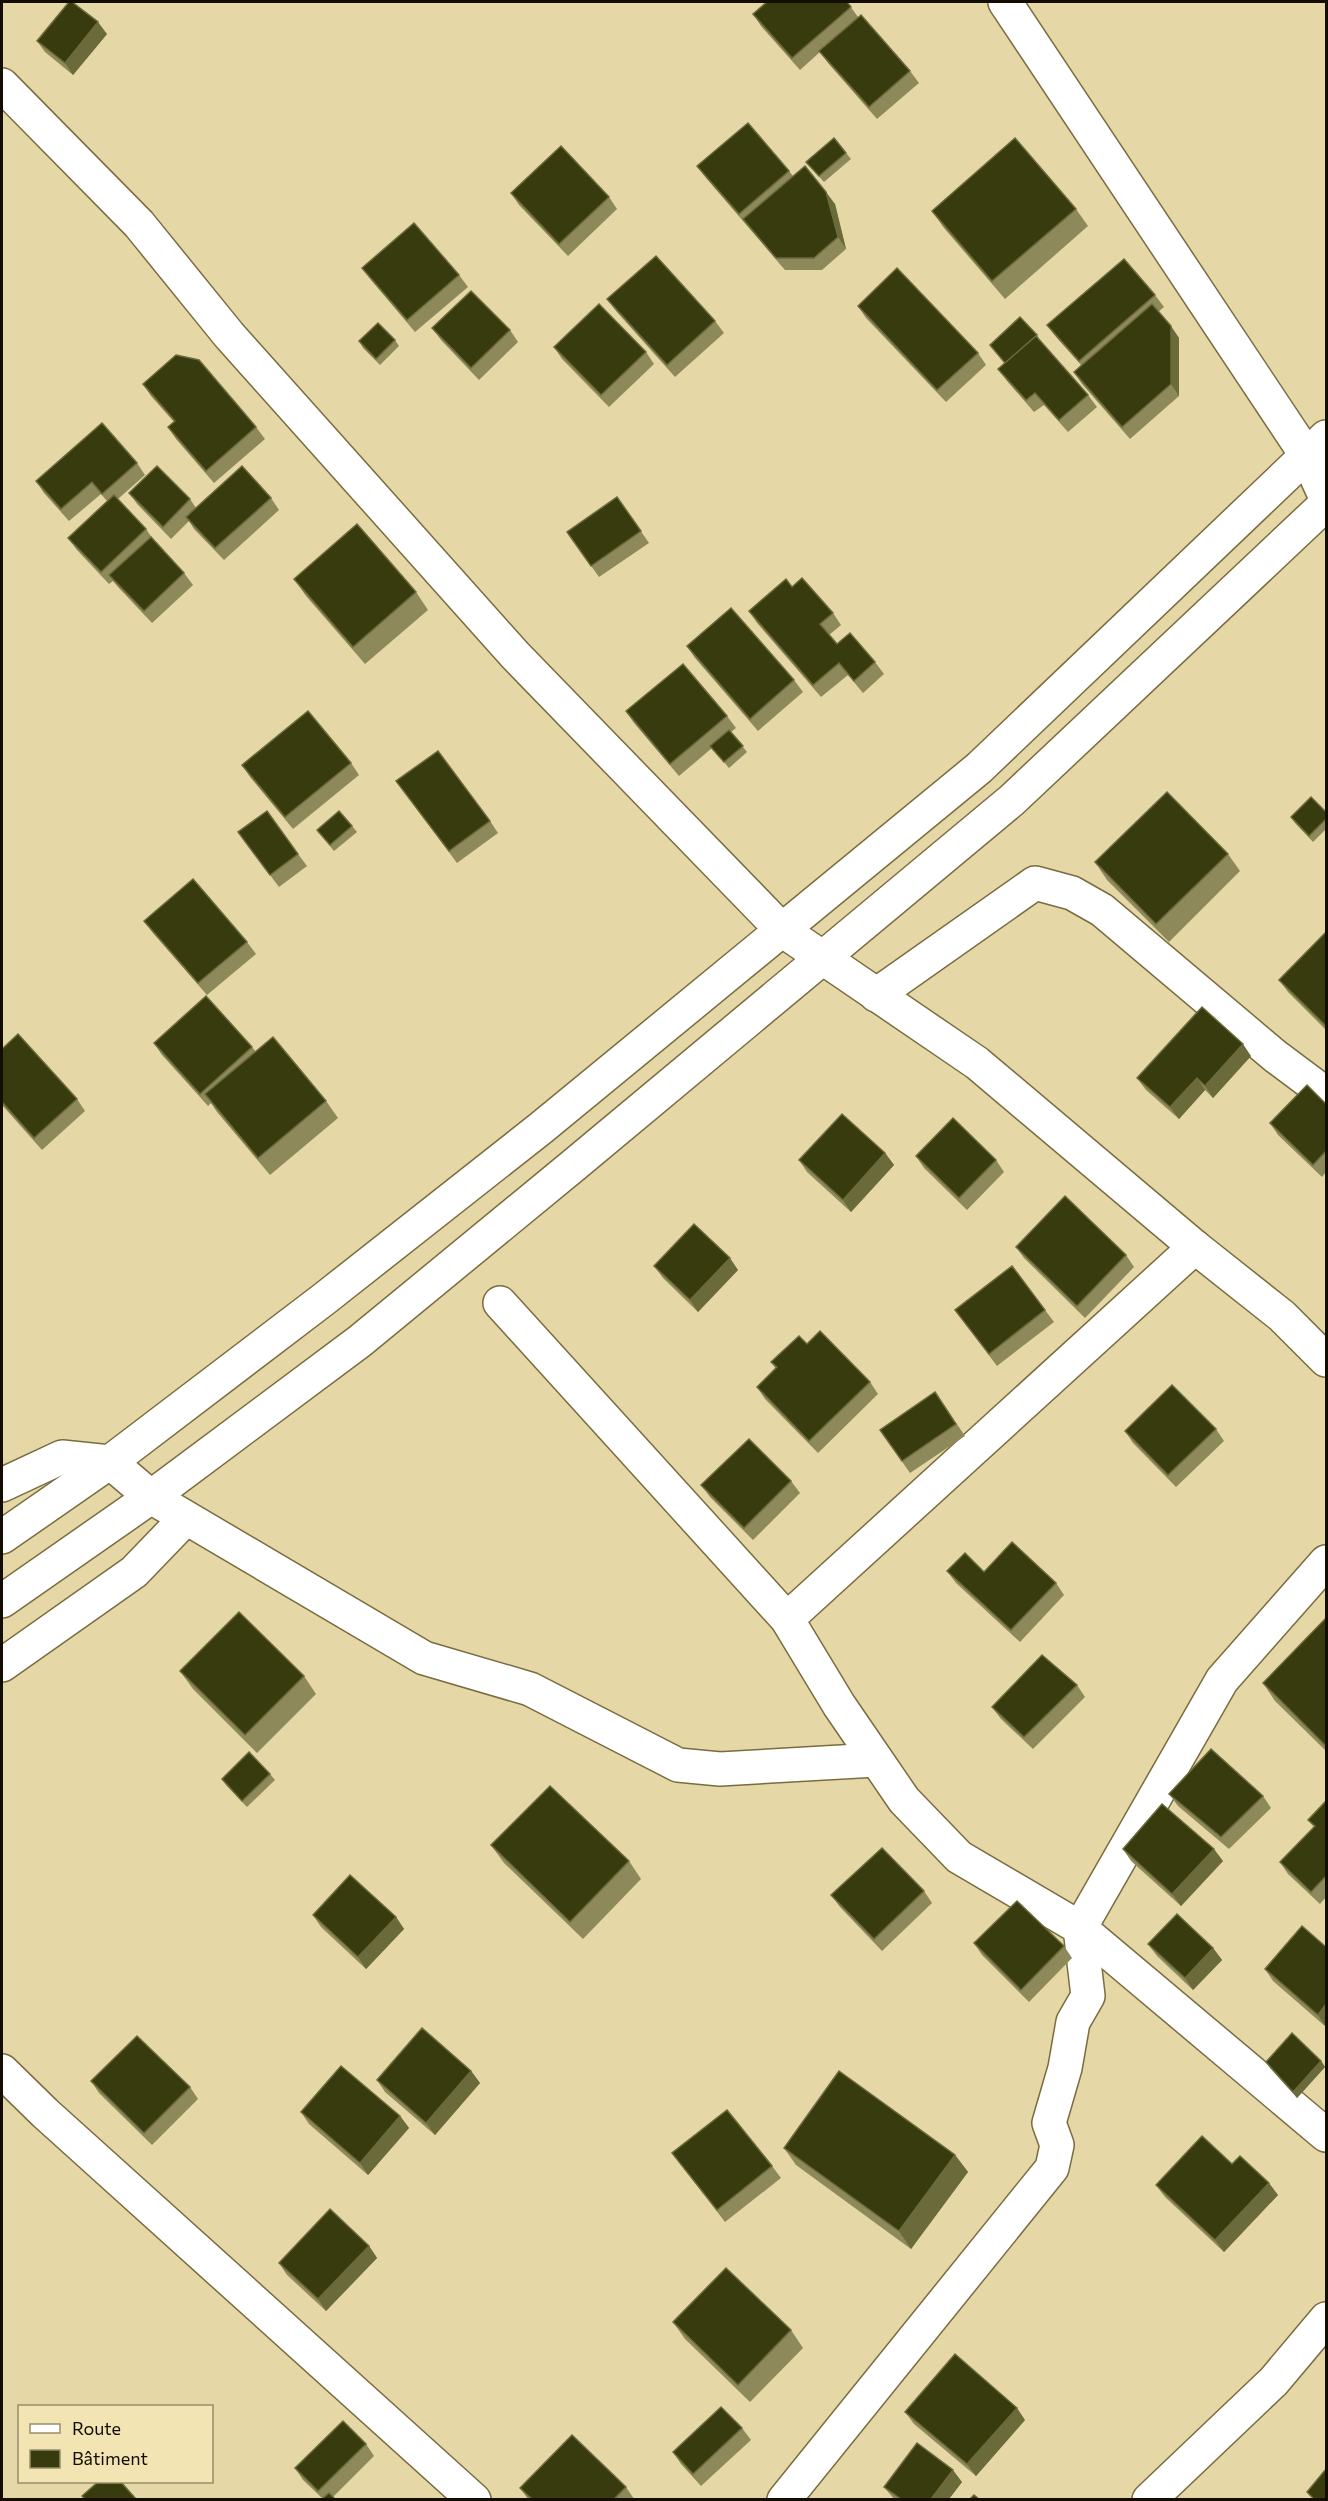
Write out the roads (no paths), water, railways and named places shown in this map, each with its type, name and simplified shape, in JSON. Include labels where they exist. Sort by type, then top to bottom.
[{"type":"street","points":[[1005,2],[1317,446],[1326,498]]},
{"type":"street","points":[[2,85],[139,224],[229,335],[515,655],[782,930],[977,1063],[1195,1247],[1282,1316],[1326,1360]]},
{"type":"street","points":[[2,1537],[110,1462],[324,1299],[531,1135],[979,768],[1317,446]]},
{"type":"street","points":[[2,1601],[151,1497],[360,1341],[1012,800],[1326,504]]},
{"type":"street","points":[[876,995],[1035,883],[1072,893],[1102,910],[1275,1056],[1326,1094]]},
{"type":"street","points":[[787,1619],[1195,1247]]},
{"type":"street","points":[[500,1303],[787,1619],[839,1706],[904,1800],[959,1857],[1080,1928],[1326,2135]]},
{"type":"street","points":[[2,1485],[62,1457],[110,1462],[151,1497],[424,1659],[530,1689],[678,1766],[720,1769],[876,1760]]},
{"type":"street","points":[[2,1665],[134,1572],[186,1518]]},
{"type":"street","points":[[784,2499],[1052,2168],[1057,2145],[1049,2123],[1065,2068],[1073,2022],[1088,1996],[1080,1928],[1222,1680],[1326,1562]]},
{"type":"street","points":[[2,2071],[45,2113],[474,2499]]},
{"type":"street","points":[[1149,2499],[1274,2381],[1326,2319]]}]
